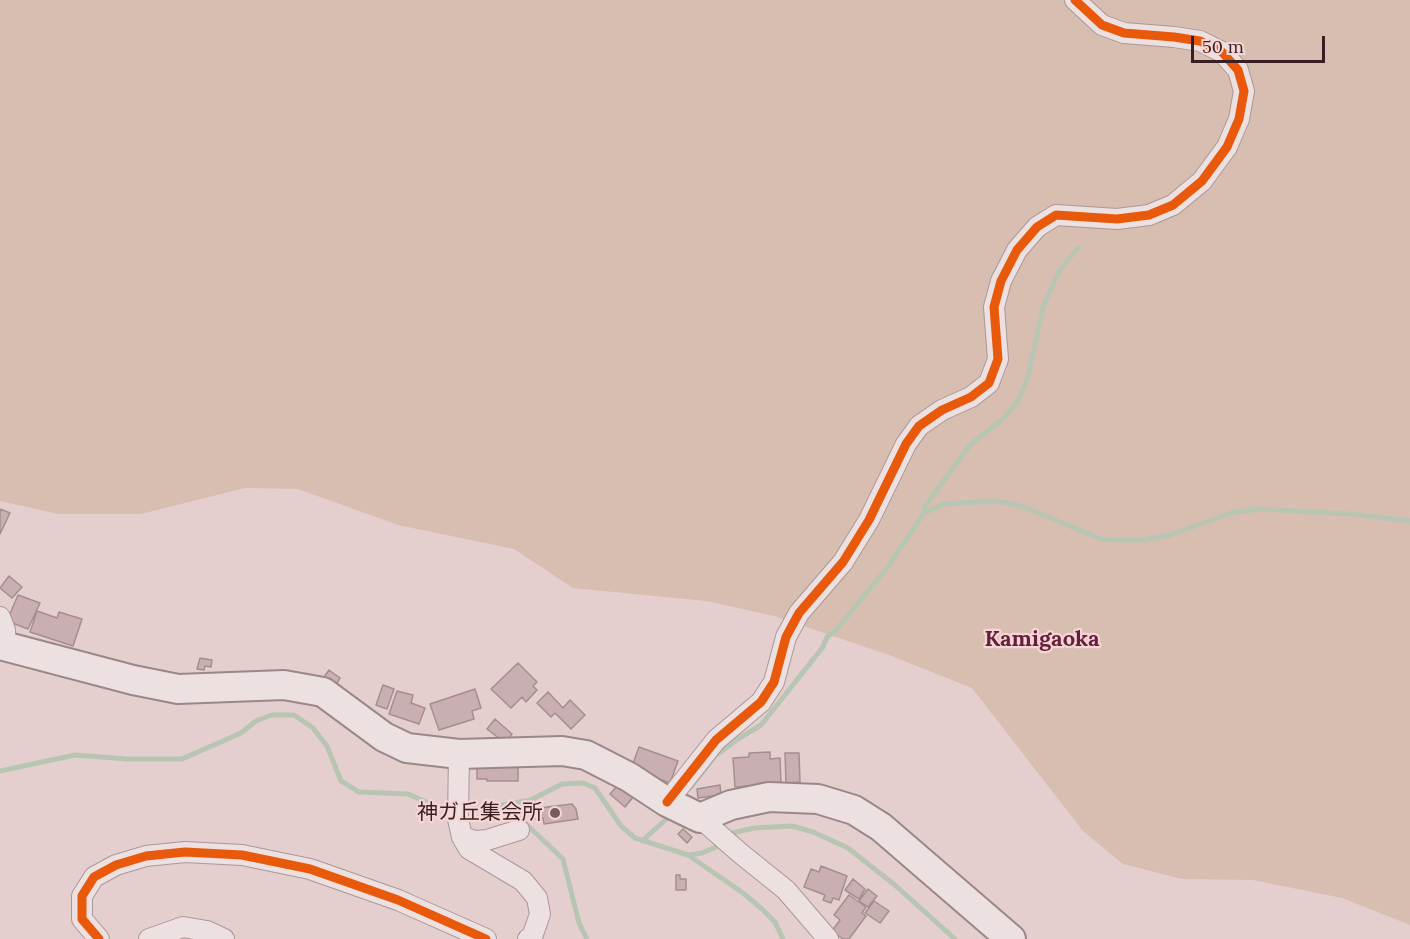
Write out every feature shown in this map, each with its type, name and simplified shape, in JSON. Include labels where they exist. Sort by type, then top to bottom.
[{"type":"main road","points":[[3,646],[133,680],[178,689],[284,685],[323,692],[384,737],[407,748],[459,761],[562,751],[586,755],[629,777],[667,802],[700,818],[731,805],[769,797],[818,799],[854,810],[881,827],[1011,939]]},
{"type":"street","points":[[667,802],[716,740],[761,702],[774,682],[786,637],[799,613],[843,562],[869,520],[906,444],[919,426],[942,410],[971,397],[989,383],[998,359],[994,307],[1001,281],[1017,250],[1037,227],[1056,215],[1117,219],[1149,215],[1173,205],[1202,181],[1227,147],[1239,119],[1244,91],[1238,70],[1222,52],[1200,41],[1124,33],[1102,25],[1075,0]]},
{"type":"street","points":[[0,617],[5,630],[3,646]]},
{"type":"street","points":[[459,761],[460,828],[469,849],[523,881],[537,898],[540,914],[532,937],[528,939]]},
{"type":"street","points":[[700,818],[786,890],[828,939]]},
{"type":"street","points":[[460,828],[476,841],[519,830]]},
{"type":"street","points":[[99,939],[82,919],[82,896],[94,877],[116,865],[146,856],[185,852],[242,855],[310,869],[398,900],[486,939]]},
{"type":"street","points":[[149,939],[183,927],[207,931],[224,939]]},
{"type":"shaded area","points":[[0,0],[1410,0],[1410,925],[1342,898],[1253,880],[1182,879],[1123,864],[1083,831],[972,688],[889,655],[774,616],[706,601],[573,588],[514,549],[398,525],[298,489],[245,488],[141,514],[58,514],[0,501]]},
{"type":"building","points":[[0,509],[10,513],[0,534]]},
{"type":"building","points":[[9,576],[22,587],[12,598],[0,588]]},
{"type":"building","points":[[18,595],[40,603],[28,629],[7,621]]},
{"type":"building","points":[[37,611],[57,618],[59,612],[82,619],[73,646],[30,632]]},
{"type":"building","points":[[200,658],[212,660],[211,667],[205,666],[204,670],[197,669]]},
{"type":"building","points":[[518,663],[537,682],[533,686],[537,690],[526,702],[522,697],[511,708],[491,689]]},
{"type":"building","points":[[329,670],[340,678],[334,688],[322,680]]},
{"type":"building","points":[[383,685],[394,689],[387,709],[376,705]]},
{"type":"building","points":[[475,689],[481,708],[472,711],[474,719],[439,730],[430,704]]},
{"type":"building","points":[[397,691],[413,695],[411,703],[425,708],[419,724],[389,714]]},
{"type":"building","points":[[548,692],[563,708],[570,700],[585,715],[571,729],[555,713],[551,717],[537,703]]},
{"type":"building","points":[[495,719],[512,734],[505,743],[487,729]]},
{"type":"building","points":[[639,747],[678,761],[670,783],[631,769]]},
{"type":"building","points":[[770,752],[770,759],[780,758],[781,784],[735,787],[733,758],[749,757],[749,753]]},
{"type":"building","points":[[785,753],[799,753],[800,782],[786,783]]},
{"type":"building","points":[[477,766],[518,766],[518,781],[477,779]]},
{"type":"building","points":[[619,784],[634,796],[625,807],[610,794]]},
{"type":"building","points":[[720,785],[721,795],[698,798],[697,789]]},
{"type":"building","name":"神ガ丘集会所","points":[[572,804],[576,809],[578,819],[544,824],[543,818],[533,819],[531,809]]},
{"type":"building","points":[[683,829],[692,837],[687,843],[678,834]]},
{"type":"building","points":[[821,866],[847,876],[839,900],[833,898],[831,903],[823,900],[825,895],[804,887],[811,869],[819,872]]},
{"type":"building","points":[[676,875],[680,875],[680,879],[686,879],[686,890],[676,890]]},
{"type":"building","points":[[853,879],[865,889],[859,899],[845,890]]},
{"type":"building","points":[[868,889],[877,896],[868,907],[859,901]]},
{"type":"building","points":[[849,895],[866,907],[862,913],[866,916],[849,939],[843,939],[832,931],[840,920],[834,915]]},
{"type":"building","points":[[874,901],[889,911],[880,923],[865,913]]},
{"type":"waterway","points":[[924,513],[925,506],[970,445],[1004,418],[1018,401],[1028,377],[1043,307],[1059,271],[1078,248]]},
{"type":"waterway","points":[[690,788],[715,756],[761,725],[823,647],[827,637],[835,631],[887,568],[924,513],[944,504],[992,501],[1008,503],[1024,507],[1101,539],[1119,540],[1145,540],[1170,535],[1231,513],[1259,509],[1350,514],[1410,521]]},
{"type":"waterway","points":[[0,771],[75,755],[127,759],[182,759],[241,733],[256,721],[272,715],[294,715],[313,728],[327,746],[341,781],[359,792],[408,794],[438,807],[478,809],[531,800],[562,784],[583,783],[595,788],[621,826],[635,838],[688,855],[762,909],[775,922],[783,939]]},
{"type":"waterway","points":[[506,805],[563,859],[579,923],[587,939]]},
{"type":"waterway","points":[[643,840],[671,815]]},
{"type":"waterway","points":[[732,833],[754,828],[792,826],[813,832],[848,848],[896,886],[955,939]]},
{"type":"waterway","points":[[688,855],[702,853],[716,847]]},
{"type":"cycle path","points":[[667,802],[716,740],[761,702],[774,682],[786,637],[799,613],[843,562],[869,520],[906,444],[919,426],[942,410],[971,397],[989,383],[998,359],[994,307],[1001,281],[1017,250],[1037,227],[1056,215],[1117,219],[1149,215],[1173,205],[1202,181],[1227,147],[1239,119],[1244,91],[1238,70],[1222,52],[1200,41],[1124,33],[1102,25],[1075,0]]},
{"type":"cycle path","points":[[99,939],[82,919],[82,896],[94,877],[116,865],[146,856],[185,852],[242,855],[310,869],[398,900],[486,939]]},
{"type":"place","name":"神ガ丘集会所","points":[[555,813]]},
{"type":"district","name":"Kamigaoka","points":[[1042,640]]}]
